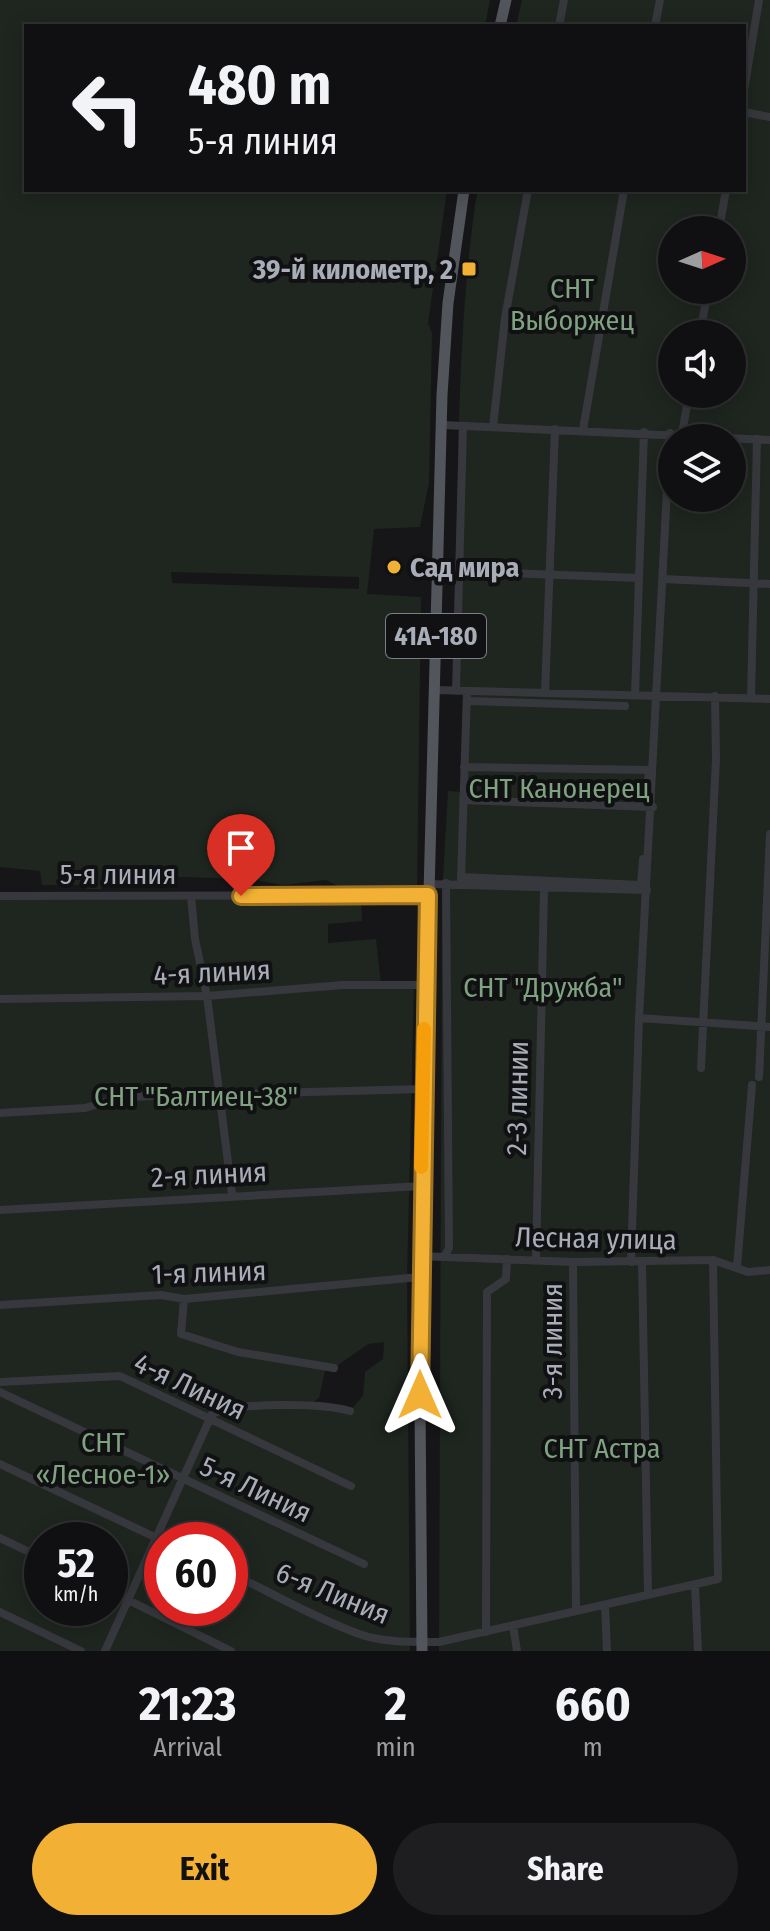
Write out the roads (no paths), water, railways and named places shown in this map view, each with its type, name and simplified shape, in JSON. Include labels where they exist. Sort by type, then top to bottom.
[{"type":"main road","points":[[500,24],[506,0]]},
{"type":"main road","name":"41А-180","points":[[422,1646],[419,1256],[422,1089],[442,425],[448,303],[464,192]]},
{"type":"street","points":[[559,24],[564,0]]},
{"type":"street","points":[[655,24],[660,0]]},
{"type":"street","points":[[746,78],[759,0]]},
{"type":"street","points":[[746,112],[770,117]]},
{"type":"street","points":[[493,427],[505,318],[528,192]]},
{"type":"street","points":[[583,430],[624,192]]},
{"type":"street","points":[[721,216],[726,192]]},
{"type":"street","points":[[442,425],[658,433]]},
{"type":"street","points":[[456,691],[463,426]]},
{"type":"street","points":[[545,693],[555,429]]},
{"type":"street","points":[[635,695],[644,432]]},
{"type":"street","points":[[746,438],[770,440]]},
{"type":"street","points":[[751,698],[757,439]]},
{"type":"street","points":[[631,1262],[639,1018],[666,512]]},
{"type":"street","points":[[459,571],[639,578]]},
{"type":"street","points":[[663,579],[770,584]]},
{"type":"street","points":[[434,690],[456,691],[467,696],[625,706]]},
{"type":"street","points":[[467,696],[545,693],[770,699]]},
{"type":"street","points":[[461,881],[467,696]]},
{"type":"street","points":[[701,1068],[716,759],[715,696]]},
{"type":"street","points":[[464,767],[649,770],[650,807]]},
{"type":"street","points":[[463,800],[650,807]]},
{"type":"street","points":[[759,1077],[765,1027],[770,834]]},
{"type":"street","points":[[461,881],[641,885],[643,859]]},
{"type":"street","points":[[461,881],[544,889],[647,890]]},
{"type":"street","name":"5-я линия","points":[[0,896],[191,896],[428,889],[461,881]]},
{"type":"street","points":[[445,1256],[449,1248],[446,883]]},
{"type":"street","name":"2-3 линии","points":[[536,1260],[544,889]]},
{"type":"street","points":[[191,896],[232,1194]]},
{"type":"street","name":"4-я линия","points":[[0,999],[207,996],[343,985],[426,985]]},
{"type":"street","points":[[639,1018],[765,1027]]},
{"type":"street","points":[[737,1267],[752,1085]]},
{"type":"street","points":[[0,1113],[85,1108],[122,1097],[422,1089]]},
{"type":"street","name":"2-я линия","points":[[0,1210],[232,1194],[421,1186]]},
{"type":"street","name":"Лесная улица","points":[[419,1256],[573,1262],[713,1260],[748,1272],[770,1270]]},
{"type":"street","points":[[486,1632],[487,1292],[506,1279],[507,1259]]},
{"type":"street","name":"6-я Линия","points":[[248,1582],[361,1635],[422,1646],[718,1579],[713,1260]]},
{"type":"street","name":"3-я линия","points":[[573,1262],[576,1611]]},
{"type":"street","points":[[642,1262],[648,1595]]},
{"type":"street","name":"1-я линия","points":[[0,1305],[161,1295],[184,1299],[419,1277]]},
{"type":"street","points":[[184,1299],[181,1334],[238,1352],[334,1368]]},
{"type":"street","name":"4-я Линия","points":[[0,1382],[120,1376],[351,1486]]},
{"type":"street","name":"5-я Линия","points":[[0,1392],[364,1564]]},
{"type":"street","points":[[167,1522],[210,1419],[219,1411],[257,1407],[329,1407],[350,1411]]},
{"type":"street","points":[[0,1464],[144,1532]]},
{"type":"street","points":[[0,1538],[24,1549]]},
{"type":"street","points":[[144,1570],[128,1600],[231,1651]]},
{"type":"street","points":[[695,1585],[698,1651]]},
{"type":"street","points":[[605,1605],[607,1651]]},
{"type":"street","points":[[0,1612],[81,1651]]},
{"type":"street","points":[[513,1625],[517,1651]]},
{"type":"street","points":[[105,1651],[116,1626]]},
{"type":"place","name":"39-й километр, 2","points":[[469,269]]},
{"type":"place","name":"Сад мира","points":[[394,567]]},
{"type":"park label","name":"СНТ Выборжец","points":[[572,304]]},
{"type":"park label","name":"СНТ Канонерец","points":[[559,788]]},
{"type":"park label","name":"СНТ \"Дружба\"","points":[[543,987]]},
{"type":"park label","name":"СНТ \"Балтиец-38\"","points":[[196,1096]]},
{"type":"park label","name":"СНТ Астра","points":[[602,1448]]},
{"type":"park label","name":"СНТ «Лесное-1»","points":[[103,1458]]}]
